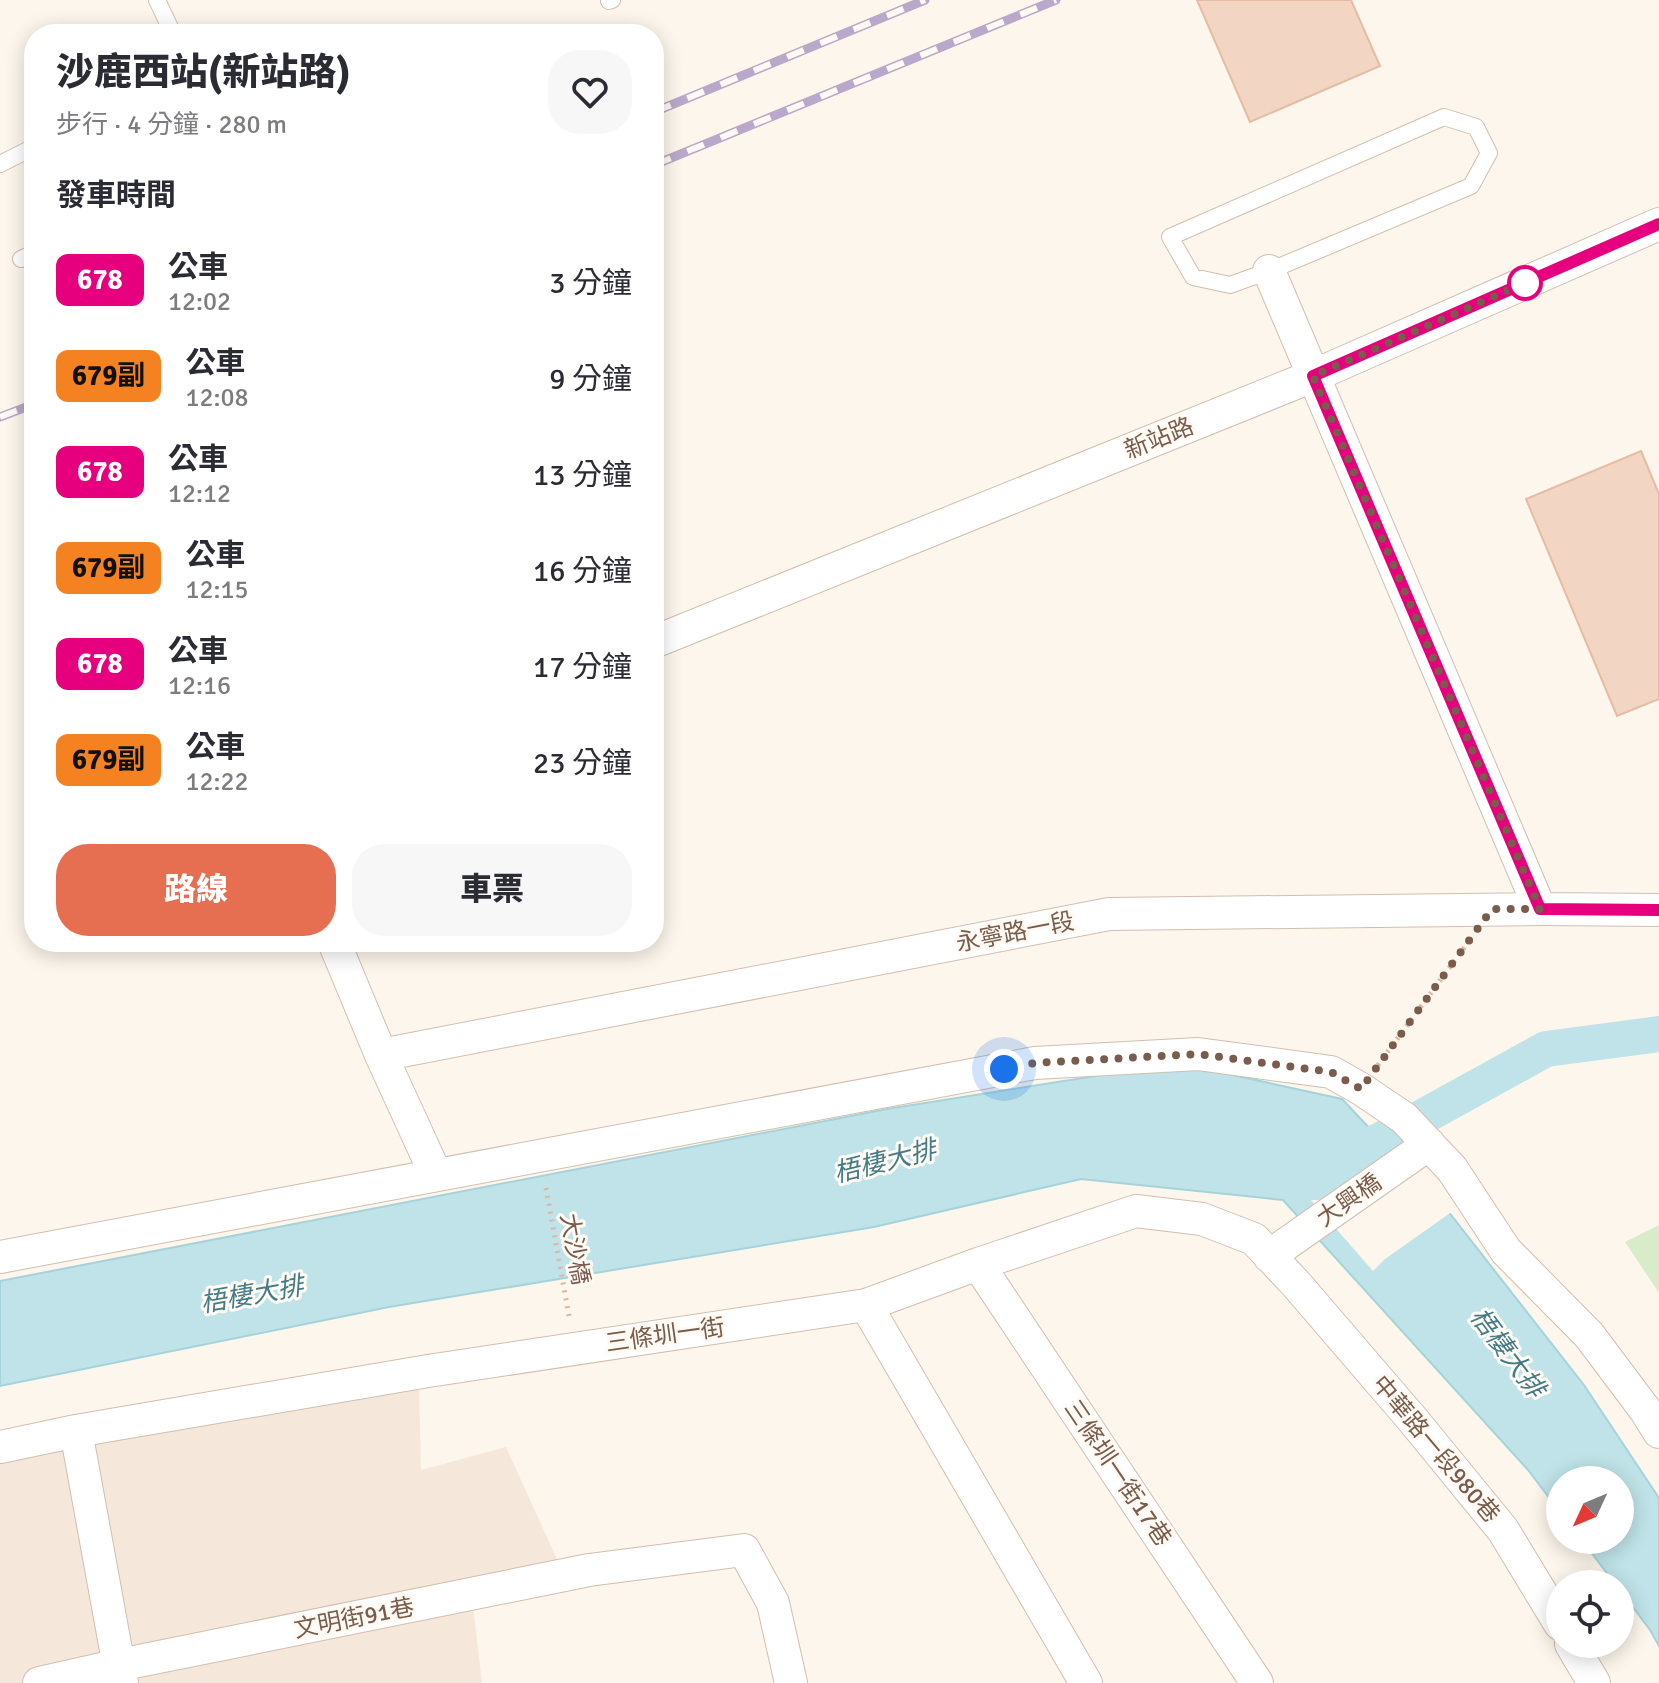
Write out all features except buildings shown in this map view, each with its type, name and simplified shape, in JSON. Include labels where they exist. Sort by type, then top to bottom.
[{"type":"street","name":"新站路","points":[[664,638],[1313,376],[1659,224]]},
{"type":"street","points":[[1269,271],[1540,909]]},
{"type":"street","name":"永寧路一段","points":[[381,1055],[1109,914],[1659,910]]},
{"type":"street","points":[[338,952],[436,1175]]},
{"type":"street","points":[[0,1257],[1035,1063],[1198,1054],[1331,1072],[1404,1118],[1452,1169],[1506,1251],[1589,1335],[1659,1432]]},
{"type":"street","name":"大興橋","points":[[1269,1256],[1429,1144]]},
{"type":"street","name":"三條圳一街","points":[[0,1447],[76,1431],[428,1371],[866,1305],[1136,1211],[1202,1219],[1254,1239],[1297,1285]]},
{"type":"street","name":"三條圳一街17巷","points":[[978,1264],[1257,1683]]},
{"type":"street","name":"中華路一段980巷","points":[[1297,1285],[1503,1530],[1546,1601]]},
{"type":"street","points":[[866,1305],[1086,1683]]},
{"type":"street","points":[[76,1431],[120,1674]]},
{"type":"street","name":"文明街91巷","points":[[39,1683],[120,1674],[589,1570],[744,1550],[773,1603],[791,1683]]},
{"type":"street","points":[[1579,1658],[1594,1683]]},
{"type":"lane","points":[[157,0],[168,24]]},
{"type":"lane","points":[[1444,117],[1476,127],[1489,153],[1471,186],[1269,271],[1230,285],[1193,277],[1170,237],[1444,117]]},
{"type":"lane","points":[[0,164],[24,152]]},
{"type":"path","points":[[1361,1089],[1492,909]]},
{"type":"path","name":"大沙橋","points":[[540,1156],[574,1349]]},
{"type":"shaded area","points":[[419,1382],[421,1470],[506,1447],[566,1579],[471,1589],[482,1683],[0,1683],[0,1461]]},
{"type":"green space","points":[[1659,1225],[1659,1293],[1625,1242]]},
{"type":"water","name":"梧棲大排","points":[[1178,1063],[1342,1099],[1451,1215],[1584,1385],[1659,1498],[1659,1646],[1634,1609],[1634,1570],[1604,1570],[1592,1554],[1634,1554],[1634,1466],[1546,1466],[1546,1494],[1283,1200],[1081,1179],[874,1227],[389,1307],[0,1386],[0,1281],[887,1109]]},
{"type":"pier","points":[[1399,1154],[1453,1211],[1373,1271],[1311,1200],[1337,1200]]},
{"type":"waterway","points":[[1340,1158],[1381,1140],[1546,1049],[1659,1034]]},
{"type":"railway","points":[[664,108],[925,0]]},
{"type":"railway","points":[[664,161],[1056,0]]},
{"type":"railway","points":[[0,417],[24,408]]},
{"type":"bus line","name":"678","points":[[1659,224],[1313,376],[1540,909],[1659,910]]},
{"type":"route","points":[[1004,1069],[1035,1063],[1198,1054],[1331,1072],[1361,1089],[1492,909],[1540,909],[1313,376],[1525,283]]}]
